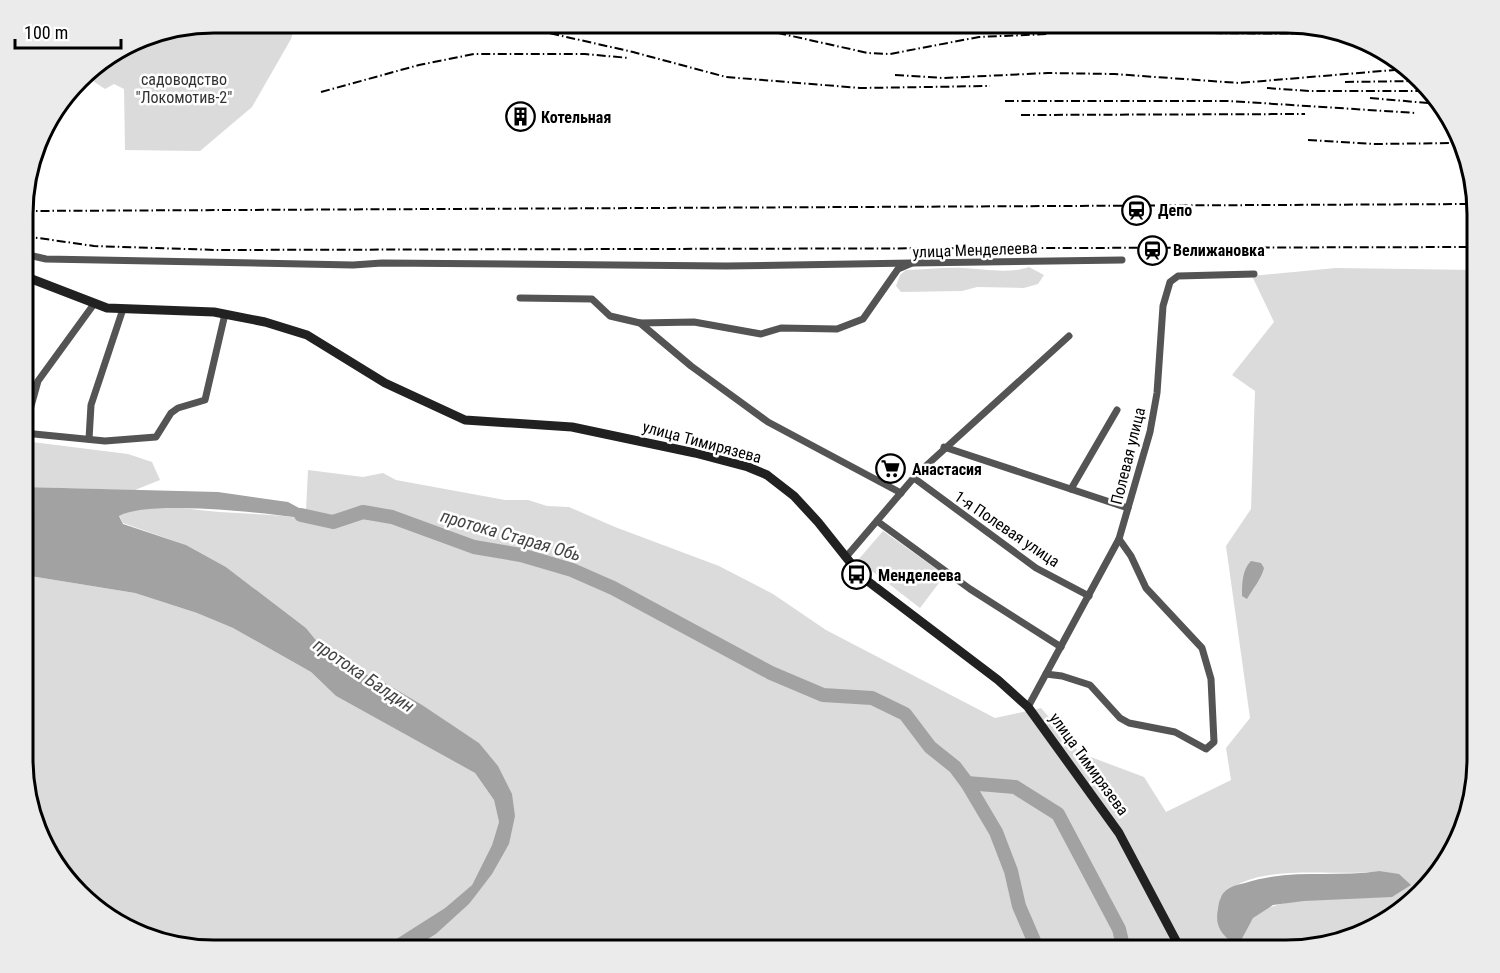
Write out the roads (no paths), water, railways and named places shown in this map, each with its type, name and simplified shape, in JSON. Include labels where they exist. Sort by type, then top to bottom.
[{"type":"street","points":[[33,256],[46,258],[353,265],[382,263],[726,266],[912,263]]},
{"type":"street","name":"улица Менделеева","points":[[520,298],[592,299],[610,316],[640,323],[694,322],[761,334],[781,328],[837,329],[863,320],[898,269],[912,263],[1122,260]]},
{"type":"street","name":"Полевая улица","points":[[1028,707],[1119,539],[1150,432],[1157,393],[1163,306],[1170,282],[1178,276],[1254,274]]},
{"type":"street","name":"улица Тимирязева","points":[[33,280],[94,304],[123,309],[192,309],[225,314],[307,335],[385,383],[465,420],[572,428],[671,447],[748,467],[767,475],[794,496],[861,576],[998,680],[1028,707],[1119,833],[1176,940]]},
{"type":"street","points":[[33,391],[94,304]]},
{"type":"street","points":[[89,439],[91,405],[123,309]]},
{"type":"street","points":[[33,433],[105,441],[156,437],[171,413],[178,408],[206,400],[225,314]]},
{"type":"street","name":"улица Менделеева","points":[[640,323],[691,366],[768,422],[901,494]]},
{"type":"street","points":[[846,557],[944,447],[1069,336]]},
{"type":"street","points":[[1071,489],[1117,410]]},
{"type":"street","points":[[944,447],[1128,508]]},
{"type":"street","name":"1-я Полевая улица","points":[[914,478],[1036,568],[1089,596]]},
{"type":"street","points":[[877,521],[970,589],[1060,647]]},
{"type":"street","points":[[1046,674],[1076,679],[1090,685],[1120,718],[1129,723],[1175,732],[1206,749],[1214,742],[1211,679],[1202,648],[1146,588],[1119,539]]},
{"type":"water","name":"протока Балдин","points":[[33,487],[218,492],[288,502],[323,521],[218,509],[187,508],[159,508],[119,516],[123,524],[186,545],[226,567],[306,628],[336,665],[357,670],[385,683],[479,743],[498,766],[512,794],[515,816],[509,844],[492,874],[469,904],[426,940],[395,940],[445,908],[472,885],[492,845],[499,822],[494,800],[475,773],[336,696],[311,672],[233,628],[197,613],[135,593],[33,576]]},
{"type":"water","points":[[1251,561],[1261,563],[1264,568],[1247,599],[1242,596],[1242,582]]},
{"type":"water","points":[[1379,871],[1399,874],[1411,885],[1392,897],[1304,901],[1273,905],[1253,918],[1241,940],[1228,939],[1221,931],[1217,921],[1221,898],[1226,891],[1236,885],[1262,878],[1295,874]]},
{"type":"waterway","name":"протока Старая Обь","points":[[301,515],[333,522],[363,512],[392,517],[474,547],[521,555],[572,570],[613,588],[771,673],[823,695],[872,698],[905,714],[930,747],[955,767],[996,832],[1011,871],[1019,906],[1034,940]]},
{"type":"waterway","name":"протока Старая Обь","points":[[967,783],[1015,787],[1058,814],[1119,929],[1122,940]]},
{"type":"railway","points":[[549,33],[633,52],[726,77],[860,88],[990,86]]},
{"type":"railway","points":[[778,33],[868,53],[890,54],[979,37],[1049,34]]},
{"type":"railway","points":[[1197,33],[1293,34]]},
{"type":"railway","points":[[321,92],[419,65],[474,54],[585,54],[629,58]]},
{"type":"railway","points":[[895,75],[943,78],[1048,73],[1114,74],[1239,83],[1394,70]]},
{"type":"railway","points":[[1345,82],[1408,81]]},
{"type":"railway","points":[[1267,88],[1309,91],[1418,91]]},
{"type":"railway","points":[[1370,98],[1428,103]]},
{"type":"railway","points":[[1005,101],[1229,101],[1416,113]]},
{"type":"railway","points":[[1021,115],[1305,114]]},
{"type":"railway","points":[[1308,140],[1374,144],[1452,143]]},
{"type":"railway","points":[[33,211],[1467,204]]},
{"type":"railway","points":[[33,237],[94,246],[217,250],[1467,247]]},
{"type":"place","name":"Котельная","points":[[520,117]]},
{"type":"place","name":"Депо","points":[[1137,210]]},
{"type":"place","name":"Велижановка","points":[[1152,250]]},
{"type":"place","name":"Анастасия","points":[[891,469]]},
{"type":"place","name":"Менделеева","points":[[857,575]]},
{"type":"park label","name":"садоводство \"Локомотив-2\"","points":[[184,88]]}]
